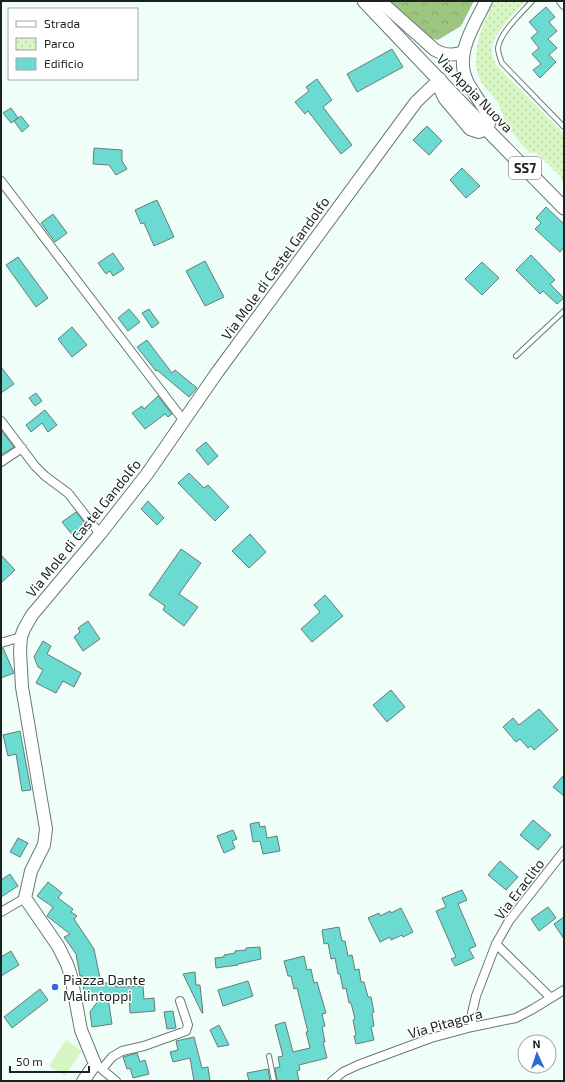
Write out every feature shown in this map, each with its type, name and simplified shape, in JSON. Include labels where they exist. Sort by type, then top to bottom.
[{"type":"main road","name":"Via Appia Nuova","points":[[364,1],[564,208]]},
{"type":"street","points":[[380,1],[435,50],[451,55],[465,47]]},
{"type":"street","points":[[486,1],[465,47],[463,68],[466,78],[490,118],[487,128]]},
{"type":"street","points":[[561,1],[564,5]]},
{"type":"street","name":"Via Mole di Castel Gandolfo","points":[[25,898],[31,871],[44,845],[46,829],[22,687],[20,651],[21,637],[24,629],[32,615],[100,534],[147,474],[216,374],[416,102],[440,79]]},
{"type":"street","points":[[1,181],[184,421]]},
{"type":"street","points":[[1,421],[42,473],[68,493],[100,534]]},
{"type":"street","points":[[1,462],[22,448]]},
{"type":"street","points":[[1,643],[21,637]]},
{"type":"street","name":"Via Eraclito","points":[[472,1027],[472,1013],[476,996],[496,944],[509,921],[564,851]]},
{"type":"street","points":[[1,912],[25,898],[46,931],[58,946],[71,976],[81,1030],[98,1066],[116,1081]]},
{"type":"street","points":[[496,944],[551,998]]},
{"type":"street","name":"Via Pitagora","points":[[332,1081],[343,1072],[365,1062],[431,1038],[472,1027],[516,1018],[528,1013],[564,990]]},
{"type":"street","points":[[83,1081],[98,1066],[122,1051],[144,1046],[186,1031],[188,1025],[180,1001]]},
{"type":"lane","points":[[532,1],[504,33],[498,49],[499,56],[502,63],[564,127]]},
{"type":"lane","points":[[516,356],[564,311]]},
{"type":"lane","points":[[269,1056],[274,1081]]},
{"type":"green space","points":[[389,1],[474,1],[461,26],[438,40],[427,37]]},
{"type":"green space","points":[[493,1],[525,1],[498,33],[492,47],[492,55],[496,65],[564,134],[564,189],[561,177],[537,153],[530,153],[513,134],[508,127],[497,102],[482,83],[478,73],[476,52],[478,42]]},
{"type":"green space","points":[[66,1040],[82,1051],[65,1076],[49,1066]]},
{"type":"building","points":[[546,7],[555,17],[549,22],[557,31],[548,39],[557,48],[549,55],[556,62],[540,78],[533,70],[541,64],[532,54],[539,48],[531,38],[538,32],[529,22]]},
{"type":"building","points":[[392,49],[403,67],[357,92],[347,74]]},
{"type":"building","points":[[317,79],[332,100],[323,107],[352,145],[341,154],[308,111],[305,114],[295,102],[309,91],[306,87]]},
{"type":"building","points":[[11,108],[18,118],[11,123],[3,113]]},
{"type":"building","points":[[21,116],[29,126],[22,132],[14,121]]},
{"type":"building","points":[[427,126],[442,141],[429,155],[413,140]]},
{"type":"building","points":[[94,148],[122,150],[122,161],[127,169],[116,175],[109,165],[93,164]]},
{"type":"building","points":[[462,168],[480,186],[466,198],[450,180]]},
{"type":"building","points":[[157,200],[174,237],[154,246],[144,223],[141,224],[135,210]]},
{"type":"building","points":[[546,207],[564,224],[564,247],[560,252],[535,229],[541,223],[536,218]]},
{"type":"building","points":[[53,214],[67,233],[55,242],[41,223]]},
{"type":"building","points":[[113,253],[124,269],[113,276],[110,271],[106,274],[98,263]]},
{"type":"building","points":[[531,255],[555,280],[550,284],[564,298],[557,304],[543,291],[540,294],[516,270]]},
{"type":"building","points":[[18,257],[48,298],[36,307],[6,265]]},
{"type":"building","points":[[205,261],[224,297],[205,306],[186,271]]},
{"type":"building","points":[[482,262],[499,278],[482,295],[465,279]]},
{"type":"building","points":[[129,309],[140,322],[128,331],[118,318]]},
{"type":"building","points":[[149,309],[159,323],[152,328],[142,313]]},
{"type":"building","points":[[72,327],[87,345],[72,357],[58,339]]},
{"type":"building","points":[[147,340],[172,373],[175,370],[197,388],[189,397],[157,370],[156,371],[137,347]]},
{"type":"building","points":[[1,367],[14,384],[1,393]]},
{"type":"building","points":[[36,393],[42,401],[35,406],[29,398]]},
{"type":"building","points":[[158,396],[172,414],[168,417],[165,414],[145,429],[132,413],[142,406],[144,409]]},
{"type":"building","points":[[45,410],[57,425],[48,432],[42,423],[31,432],[26,425]]},
{"type":"building","points":[[1,430],[14,447],[1,455]]},
{"type":"building","points":[[206,442],[218,456],[208,465],[196,450]]},
{"type":"building","points":[[189,473],[204,488],[208,485],[229,507],[215,521],[178,483]]},
{"type":"building","points":[[148,501],[164,518],[157,525],[141,509]]},
{"type":"building","points":[[76,512],[88,527],[74,537],[62,522]]},
{"type":"building","points":[[250,534],[266,552],[249,568],[232,551]]},
{"type":"building","points":[[181,549],[201,563],[179,594],[198,607],[184,626],[163,610],[165,606],[149,595]]},
{"type":"building","points":[[1,555],[15,570],[1,583]]},
{"type":"building","points":[[325,595],[343,616],[312,642],[301,629],[320,612],[314,605]]},
{"type":"building","points":[[88,621],[100,639],[83,651],[74,637],[80,632],[78,628]]},
{"type":"building","points":[[43,641],[51,646],[47,654],[81,673],[74,687],[63,681],[56,693],[36,683],[43,670],[38,667],[34,657]]},
{"type":"building","points":[[1,648],[3,648],[14,673],[1,678]]},
{"type":"building","points":[[391,690],[405,707],[387,722],[373,705]]},
{"type":"building","points":[[539,709],[558,730],[534,750],[531,746],[528,748],[520,739],[516,742],[503,727],[513,718],[519,725]]},
{"type":"building","points":[[20,731],[31,790],[22,791],[16,754],[8,756],[3,735]]},
{"type":"building","points":[[564,775],[564,796],[553,787]]},
{"type":"building","points":[[533,820],[551,835],[538,850],[520,835]]},
{"type":"building","points":[[259,822],[260,827],[265,826],[267,838],[277,836],[280,851],[263,854],[260,841],[253,842],[250,824]]},
{"type":"building","points":[[233,830],[237,839],[232,841],[235,848],[224,853],[217,836]]},
{"type":"building","points":[[18,838],[28,843],[20,857],[10,852]]},
{"type":"building","points":[[500,861],[518,877],[506,890],[488,875]]},
{"type":"building","points":[[10,874],[18,886],[1,897],[1,880]]},
{"type":"building","points":[[48,882],[62,893],[58,898],[73,909],[71,912],[77,916],[74,919],[94,949],[101,983],[116,983],[116,987],[143,986],[144,999],[154,998],[155,1011],[130,1013],[129,996],[108,997],[112,1024],[92,1027],[90,1012],[101,997],[84,998],[83,976],[80,976],[76,954],[64,937],[70,934],[47,916],[53,907],[37,896]]},
{"type":"building","points":[[462,890],[467,900],[458,904],[476,946],[469,949],[474,958],[455,966],[451,959],[456,957],[436,911],[446,907],[442,898]]},
{"type":"building","points":[[548,907],[556,918],[539,931],[531,919]]},
{"type":"building","points":[[401,908],[413,932],[403,937],[402,935],[391,940],[390,937],[380,942],[368,918],[379,913],[380,916],[390,911],[391,913]]},
{"type":"building","points":[[564,917],[564,939],[554,924]]},
{"type":"building","points":[[339,927],[342,941],[345,941],[348,956],[352,955],[355,970],[359,969],[361,982],[364,982],[368,997],[371,997],[374,1012],[372,1013],[374,1026],[371,1027],[374,1040],[356,1044],[353,1020],[355,1019],[351,1003],[349,1003],[346,988],[343,989],[335,958],[331,959],[328,943],[324,944],[322,930]]},
{"type":"building","points":[[260,947],[261,959],[238,965],[216,968],[215,958],[224,957],[224,955],[235,953],[235,951],[246,950],[246,948]]},
{"type":"building","points":[[11,951],[19,965],[1,976],[1,957]]},
{"type":"building","points":[[304,956],[307,970],[311,969],[314,983],[317,982],[326,1013],[322,1014],[325,1026],[322,1027],[325,1042],[323,1042],[327,1058],[299,1065],[300,1070],[297,1071],[299,1081],[277,1081],[275,1068],[280,1067],[278,1057],[283,1056],[275,1025],[285,1022],[293,1052],[310,1048],[306,1032],[308,1032],[297,988],[294,989],[291,976],[288,976],[284,961]]},
{"type":"building","points":[[195,972],[196,985],[200,985],[203,1013],[183,974]]},
{"type":"building","points":[[248,981],[253,996],[223,1006],[218,990]]},
{"type":"building","points":[[40,989],[48,1000],[12,1028],[4,1017]]},
{"type":"building","points":[[173,1011],[176,1028],[167,1029],[164,1012]]},
{"type":"building","points":[[219,1025],[229,1045],[218,1047],[210,1030]]},
{"type":"building","points":[[194,1037],[202,1068],[208,1067],[210,1081],[194,1081],[190,1058],[173,1062],[170,1052],[178,1050],[176,1041]]},
{"type":"building","points":[[137,1053],[140,1062],[145,1060],[149,1074],[133,1078],[130,1068],[127,1069],[123,1057]]},
{"type":"building","points":[[268,1069],[270,1081],[249,1081],[247,1073]]},
{"type":"place","name":"Piazza Dante Malintoppi","points":[[55,987]]}]
